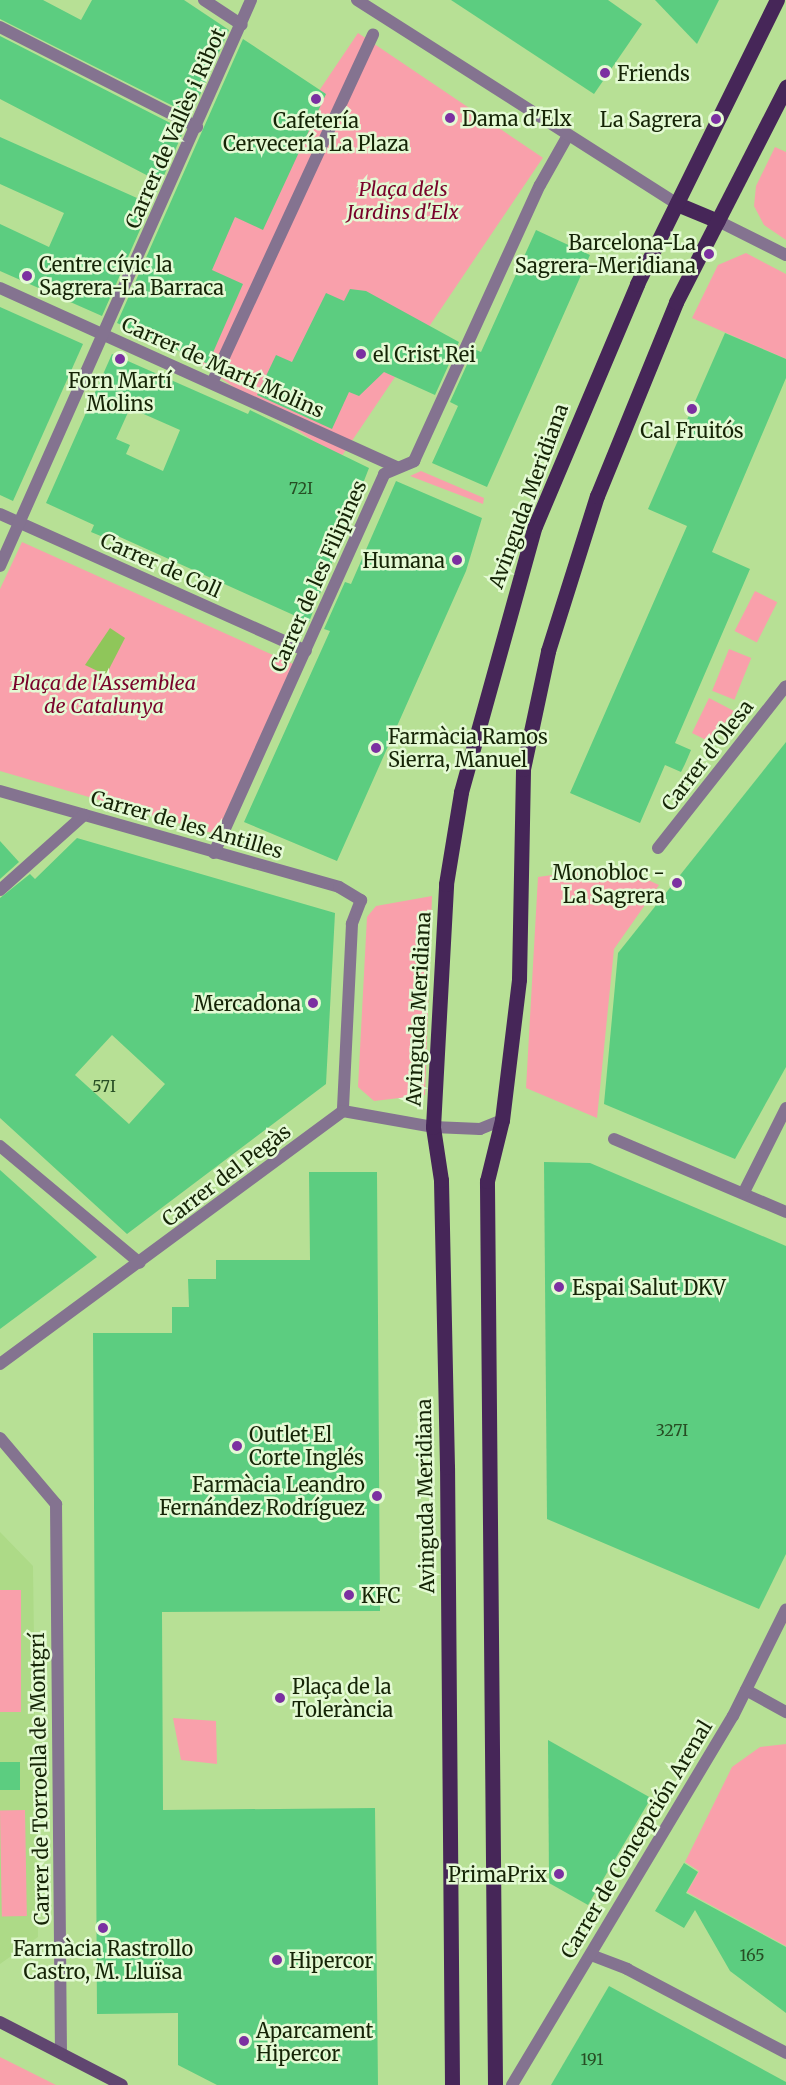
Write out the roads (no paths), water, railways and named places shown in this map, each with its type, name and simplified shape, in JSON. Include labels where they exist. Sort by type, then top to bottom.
[{"type":"main road","name":"Avinguda Meridiana","points":[[452,2085],[446,1443],[441,1180],[433,1127],[440,952],[461,792],[535,526],[596,375],[777,0]]},
{"type":"main road","points":[[495,2085],[487,1181],[502,1120],[519,979],[523,769],[548,651],[618,443],[672,313],[786,87]]},
{"type":"main road","points":[[677,204],[718,221]]},
{"type":"main road","points":[[0,2022],[122,2085]]},
{"type":"street","points":[[204,0],[242,25]]},
{"type":"street","name":"Carrer de Vallès i Ribot","points":[[0,566],[106,335],[198,127],[251,0]]},
{"type":"street","points":[[357,0],[567,137],[677,204]]},
{"type":"street","points":[[0,27],[198,127]]},
{"type":"street","points":[[212,383],[374,34]]},
{"type":"street","name":"Carrer de les Filipines","points":[[214,853],[384,474],[414,461],[540,185],[567,137]]},
{"type":"street","points":[[718,221],[786,255]]},
{"type":"street","name":"Carrer de Martí Molins","points":[[0,288],[397,467]]},
{"type":"street","name":"Carrer de Coll","points":[[0,514],[306,651]]},
{"type":"street","name":"Carrer d'Olesa","points":[[658,848],[786,686]]},
{"type":"street","name":"Carrer de les Antilles","points":[[0,791],[339,887],[361,900],[352,924],[343,1111]]},
{"type":"street","points":[[0,890],[84,816]]},
{"type":"street","points":[[744,1192],[786,1108]]},
{"type":"street","points":[[343,1111],[433,1127],[480,1129],[502,1120]]},
{"type":"street","name":"Carrer del Pegàs","points":[[0,1364],[140,1263],[343,1111]]},
{"type":"street","points":[[614,1138],[786,1212]]},
{"type":"street","points":[[0,1146],[140,1263]]},
{"type":"street","name":"Carrer de Torroella de Montgrí","points":[[0,1438],[56,1504],[61,2053]]},
{"type":"street","name":"Carrer de Concepción Arenal","points":[[512,2085],[746,1690],[786,1610]]},
{"type":"street","points":[[746,1690],[786,1712]]},
{"type":"street","points":[[591,1955],[627,1969],[786,2053]]},
{"type":"place","name":"Friends","points":[[605,73]]},
{"type":"place","name":"Cafetería Cervecería La Plaza","points":[[316,99]]},
{"type":"place","name":"Dama d'Elx","points":[[450,118]]},
{"type":"place","name":"La Sagrera","points":[[716,119]]},
{"type":"place","name":"Barcelona-La Sagrera-Meridiana","points":[[709,254]]},
{"type":"place","name":"Centre cívic la Sagrera-La Barraca","points":[[27,276]]},
{"type":"place","name":"el Crist Rei","points":[[361,354]]},
{"type":"place","name":"Forn Martí Molins","points":[[120,359]]},
{"type":"place","name":"Cal Fruitós","points":[[692,409]]},
{"type":"place","name":"Humana","points":[[457,560]]},
{"type":"place","name":"Farmàcia Ramos Sierra, Manuel","points":[[376,748]]},
{"type":"place","name":"Monobloc - La Sagrera","points":[[677,883]]},
{"type":"place","name":"Mercadona","points":[[313,1003]]},
{"type":"place","name":"Espai Salut DKV","points":[[559,1287]]},
{"type":"place","name":"Outlet El Corte Inglés","points":[[237,1446]]},
{"type":"place","name":"Farmàcia Leandro Fernández Rodríguez","points":[[377,1496]]},
{"type":"place","name":"KFC","points":[[349,1595]]},
{"type":"place","name":"Plaça de la Tolerància","points":[[280,1698]]},
{"type":"place","name":"PrimaPrix","points":[[559,1874]]},
{"type":"place","name":"Farmàcia Rastrollo Castro, M. Lluïsa","points":[[103,1928]]},
{"type":"place","name":"Hipercor","points":[[277,1960]]},
{"type":"place","name":"Aparcament Hipercor","points":[[244,2041]]},
{"type":"park label","name":"Plaça dels Jardins d'Elx","points":[[403,200]]},
{"type":"park label","name":"Plaça de l'Assemblea de Catalunya","points":[[104,694]]}]
